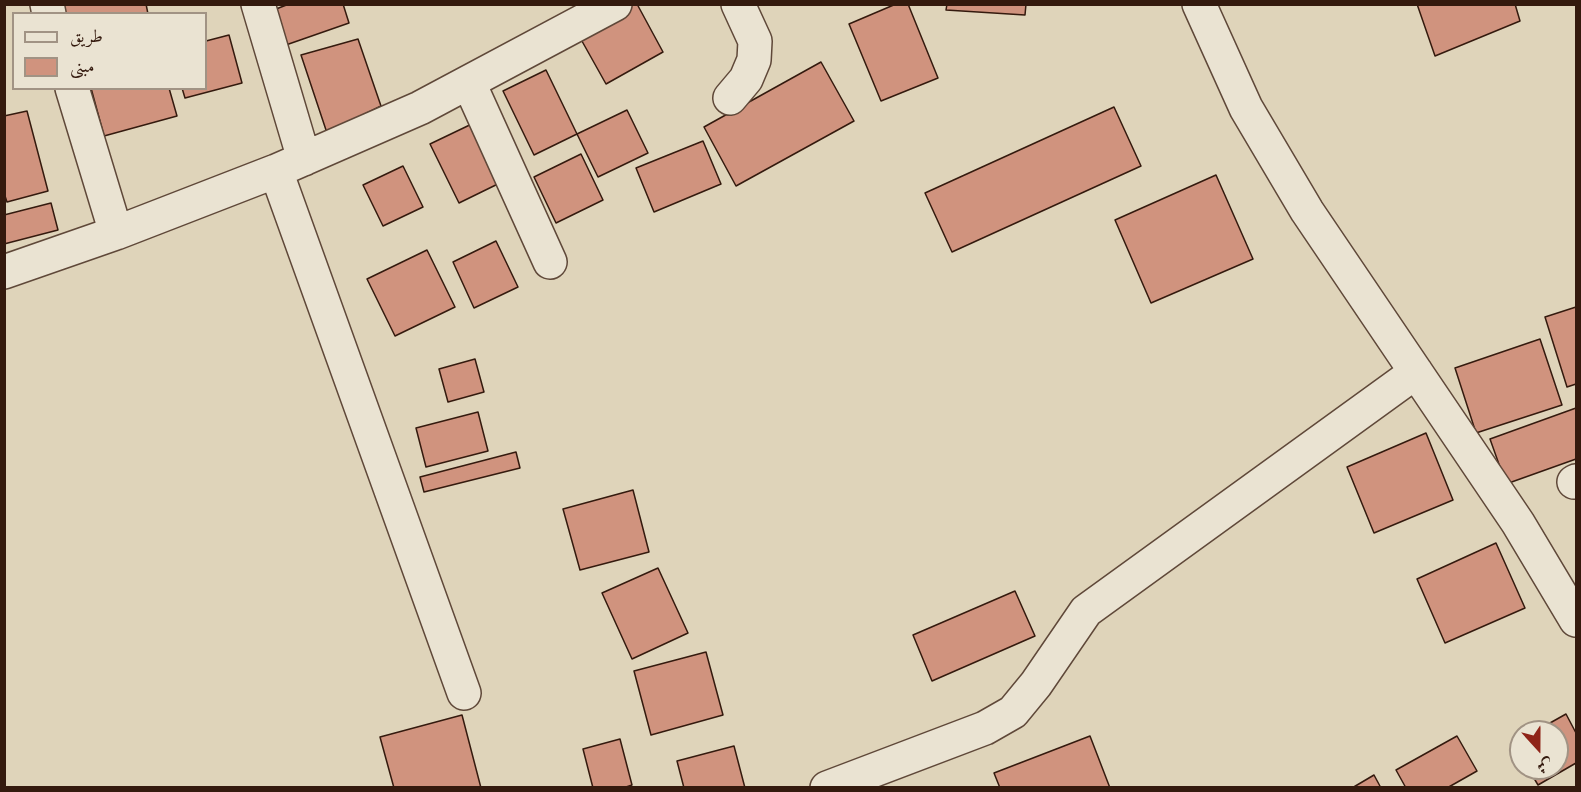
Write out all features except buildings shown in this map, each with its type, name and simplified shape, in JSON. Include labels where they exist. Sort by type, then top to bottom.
[{"type":"street","points":[[258,4],[290,165],[464,693]]},
{"type":"street","points":[[4,272],[116,233],[290,165],[420,108],[615,4]]},
{"type":"street","points":[[730,98],[746,79],[754,60],[755,41],[738,4]]},
{"type":"street","points":[[1199,4],[1246,108],[1307,211],[1518,523],[1576,620]]},
{"type":"street","points":[[469,82],[550,262]]},
{"type":"street","points":[[73,90],[116,233]]},
{"type":"street","points":[[826,788],[985,728],[1013,712],[1036,684],[1086,611],[1416,372]]}]
